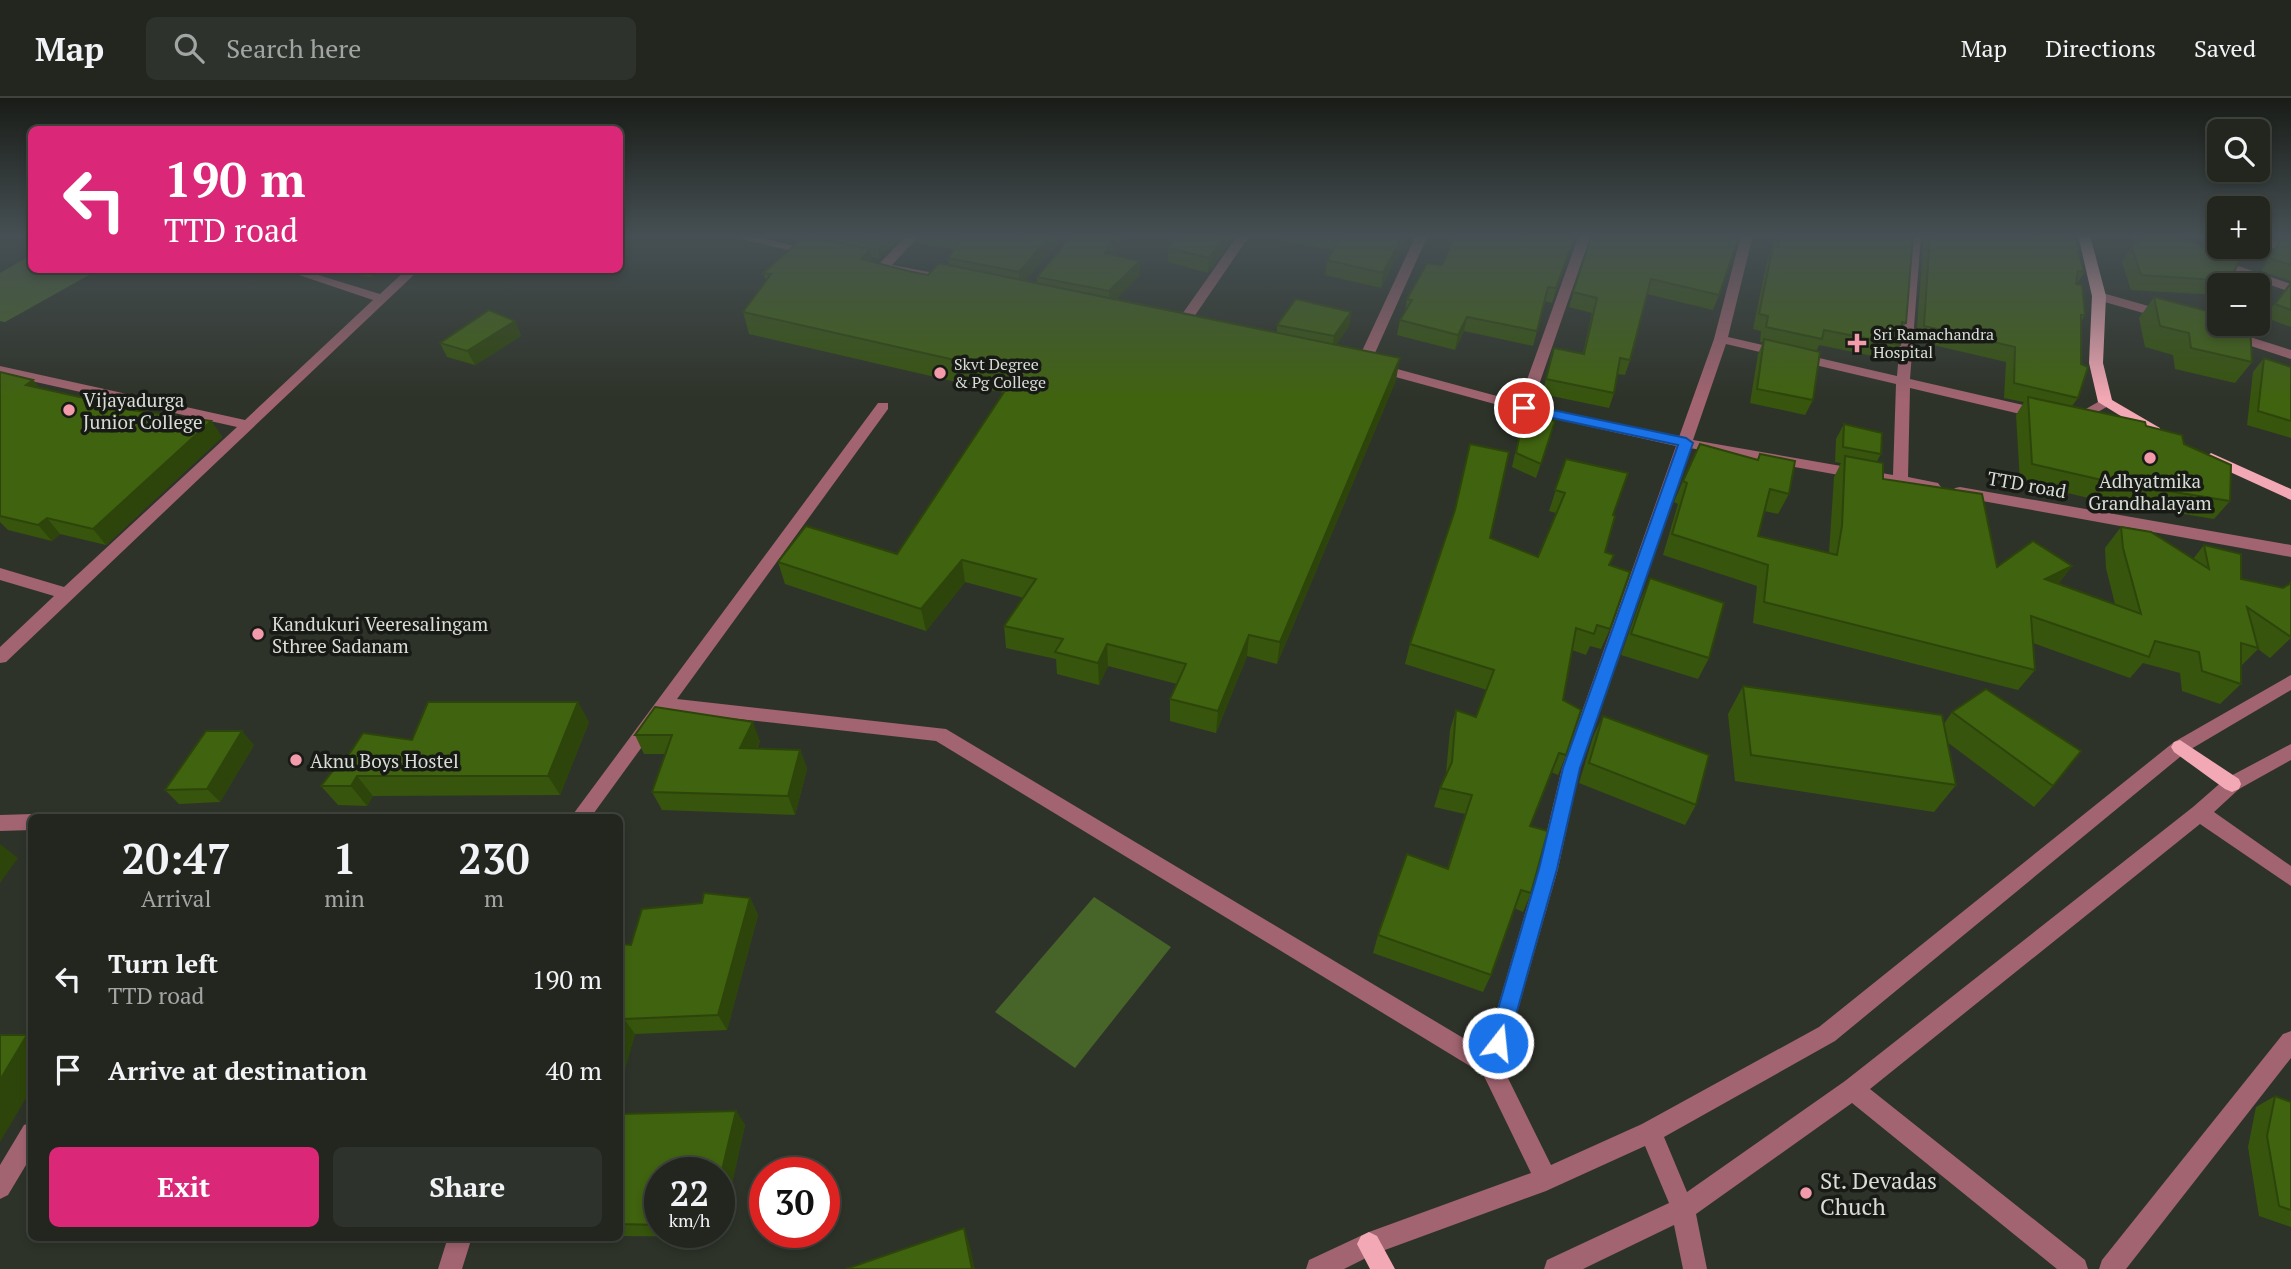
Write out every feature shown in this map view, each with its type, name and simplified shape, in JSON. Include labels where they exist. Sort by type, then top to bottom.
[{"type":"main road","points":[[2097,290],[2096,363],[2105,402],[2168,438]]},
{"type":"main road","points":[[2193,450],[2291,495]]},
{"type":"main road","points":[[2180,747],[2232,784]]},
{"type":"main road","points":[[1369,1244],[1383,1269]]},
{"type":"street","points":[[352,290],[382,299]]},
{"type":"street","points":[[0,657],[392,290]]},
{"type":"street","points":[[1180,327],[1206,290]]},
{"type":"street","name":"TTD road","points":[[1394,290],[1356,363],[1524,408],[1686,443],[2291,551]]},
{"type":"street","points":[[1524,408],[1566,290]]},
{"type":"street","points":[[1491,1067],[1548,869],[1571,768],[1686,443],[1721,339],[1733,290]]},
{"type":"street","points":[[1900,481],[1903,383],[1911,290]]},
{"type":"street","points":[[2099,296],[2176,318]]},
{"type":"street","points":[[2232,336],[2291,355]]},
{"type":"street","points":[[1721,339],[2073,421],[2105,402]]},
{"type":"street","points":[[0,370],[248,425]]},
{"type":"street","points":[[582,814],[883,406]]},
{"type":"street","points":[[0,574],[69,595]]},
{"type":"street","points":[[1318,1269],[1369,1244],[1546,1179],[1650,1132],[1827,1034],[2180,747],[2291,682]]},
{"type":"street","points":[[664,704],[940,734],[1491,1067],[1546,1179]]},
{"type":"street","points":[[1556,1269],[1684,1209],[1853,1089],[2200,813],[2232,784],[2291,751]]},
{"type":"street","points":[[2200,813],[2291,877]]},
{"type":"street","points":[[0,823],[28,822]]},
{"type":"street","points":[[2111,1269],[2291,1041]]},
{"type":"street","points":[[1853,1089],[2076,1269]]},
{"type":"street","points":[[1650,1132],[1684,1209],[1695,1269]]},
{"type":"street","points":[[0,1187],[28,1140]]},
{"type":"street","points":[[450,1269],[459,1241]]},
{"type":"green space","points":[[0,290],[63,290],[5,322],[0,321]]},
{"type":"green space","points":[[1094,897],[1171,947],[1075,1068],[995,1012]]},
{"type":"building","points":[[759,290],[1068,290],[1400,358],[1280,642],[1249,635],[1218,711],[1170,699],[1186,664],[1107,644],[1098,663],[1055,652],[1063,639],[1004,626],[1036,579],[962,560],[921,609],[778,562],[806,526],[897,554],[1016,374],[743,312]]},
{"type":"building","points":[[1412,290],[1547,290],[1537,331],[1467,317],[1458,335],[1400,320],[1412,300],[1407,299]]},
{"type":"building","points":[[1574,290],[1648,290],[1630,360],[1620,358],[1614,393],[1546,379],[1554,348],[1584,354],[1597,298],[1573,292]]},
{"type":"building","points":[[1696,290],[1721,290],[1719,295]]},
{"type":"building","points":[[1764,290],[1909,290],[1906,323],[1902,322],[1900,345],[1824,330],[1822,339],[1766,327],[1768,316],[1759,314]]},
{"type":"building","points":[[1926,290],[2082,290],[2085,315],[2081,315],[2081,364],[2088,367],[2078,398],[2014,383],[2015,347],[1924,326]]},
{"type":"building","points":[[2286,290],[2291,290],[2291,310],[2275,304]]},
{"type":"building","points":[[2154,297],[2207,311],[2207,336],[2251,336],[2252,362],[2191,348],[2189,333],[2160,326]]},
{"type":"building","points":[[1296,299],[1351,312],[1334,336],[1277,325]]},
{"type":"building","points":[[489,310],[515,321],[467,351],[440,343]]},
{"type":"building","points":[[1764,339],[1820,352],[1813,400],[1757,389]]},
{"type":"building","points":[[2264,358],[2291,367],[2291,421],[2258,411]]},
{"type":"building","points":[[0,372],[33,380],[26,385],[88,399],[91,396],[136,400],[124,409],[211,421],[93,529],[47,518],[38,525],[0,516]]},
{"type":"building","points":[[2028,397],[2145,422],[2146,426],[2182,435],[2184,444],[2231,465],[2230,501],[2106,481],[2032,464]]},
{"type":"building","points":[[1524,413],[1555,421],[1541,464],[1516,453]]},
{"type":"building","points":[[1844,424],[1882,433],[1881,454],[1843,447]]},
{"type":"building","points":[[1470,444],[1509,452],[1490,538],[1538,557],[1565,493],[1555,490],[1566,459],[1628,473],[1613,515],[1615,516],[1605,552],[1614,555],[1609,565],[1630,572],[1610,629],[1597,625],[1594,634],[1576,628],[1563,700],[1581,710],[1566,755],[1559,753],[1530,826],[1548,831],[1531,893],[1521,890],[1491,975],[1378,935],[1407,854],[1448,869],[1472,795],[1440,788],[1452,762],[1456,710],[1476,717],[1494,670],[1410,644],[1455,510]]},
{"type":"building","points":[[1700,444],[1758,460],[1760,454],[1795,461],[1789,494],[1770,489],[1758,536],[1837,555],[1842,526],[1845,456],[1883,463],[1883,479],[1982,494],[1997,567],[2033,541],[2072,566],[2045,579],[2141,614],[2123,548],[2121,527],[2151,532],[2209,569],[2204,545],[2241,554],[2241,579],[2283,588],[2291,583],[2291,637],[2247,607],[2258,648],[2241,643],[2241,684],[2202,671],[2199,652],[2155,641],[2149,657],[2031,616],[2035,670],[1764,602],[1768,565],[1672,534],[1687,483],[1683,481]]},
{"type":"building","points":[[1650,578],[1724,603],[1709,658],[1631,634]]},
{"type":"building","points":[[1743,686],[1942,715],[1956,785],[1751,755]]},
{"type":"building","points":[[1986,689],[2081,751],[2053,786],[1952,712]]},
{"type":"building","points":[[428,702],[578,702],[548,776],[357,776],[351,786],[321,786],[342,759],[346,759],[363,733],[412,740]]},
{"type":"building","points":[[655,707],[753,722],[740,748],[800,750],[788,796],[652,792],[672,735],[635,735]]},
{"type":"building","points":[[1603,716],[1709,755],[1696,805],[1589,763]]},
{"type":"building","points":[[206,731],[242,731],[207,789],[165,790]]},
{"type":"building","points":[[704,893],[750,898],[718,1015],[624,1019],[623,1022],[623,944],[631,945],[642,909],[702,903]]},
{"type":"building","points":[[0,1035],[27,1035],[0,1080]]},
{"type":"building","points":[[2275,1096],[2291,1102],[2291,1210],[2279,1206],[2267,1136]]},
{"type":"building","points":[[736,1111],[725,1157],[644,1157],[644,1225],[623,1224],[623,1114]]},
{"type":"building","points":[[964,1228],[972,1269],[846,1269]]},
{"type":"place","name":"Sri Ramachandra Hospital","points":[[1857,343]]},
{"type":"place","name":"Skvt Degree & Pg College","points":[[940,373]]},
{"type":"place","name":"Vijayadurga Junior College","points":[[69,410]]},
{"type":"place","name":"Adhyatmika Grandhalayam","points":[[2150,458]]},
{"type":"place","name":"Kandukuri Veeresalingam Sthree Sadanam","points":[[258,634]]},
{"type":"place","name":"Aknu Boys Hostel","points":[[296,760]]},
{"type":"place","name":"St. Devadas Chuch","points":[[1806,1193]]},
{"type":"route","points":[[1498,1043],[1548,869],[1571,768],[1686,443],[1524,408]]}]
